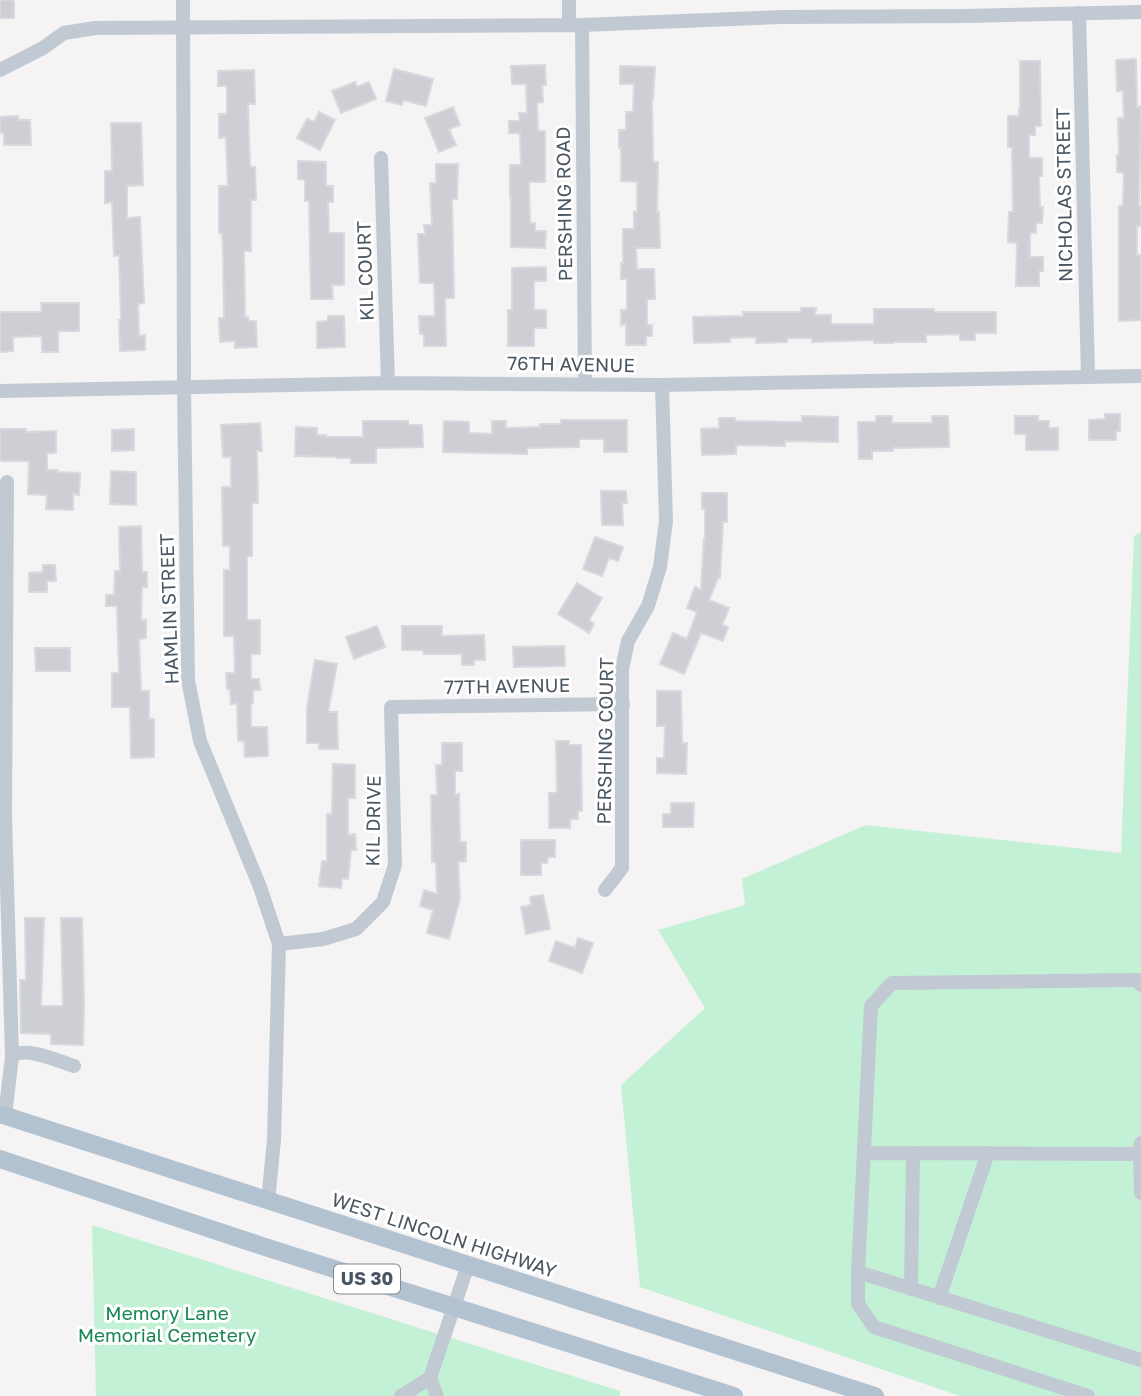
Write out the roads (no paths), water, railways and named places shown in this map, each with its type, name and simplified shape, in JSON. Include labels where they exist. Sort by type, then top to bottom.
[{"type":"main road","name":"WEST LINCOLN HIGHWAY","points":[[3,1115],[875,1396]]},
{"type":"main road","name":"US 30","points":[[0,1159],[262,1246],[734,1396]]},
{"type":"street","name":"HAMLIN STREET","points":[[183,0],[188,680],[200,741],[260,887],[279,944],[274,1140],[268,1201]]},
{"type":"street","name":"PERSHING ROAD","points":[[569,0],[575,25],[585,383]]},
{"type":"street","points":[[0,70],[43,48],[64,33],[95,28],[575,25],[782,17],[1141,12]]},
{"type":"street","name":"NICHOLAS STREET","points":[[1079,13],[1088,376]]},
{"type":"street","name":"KIL COURT","points":[[382,158],[388,383]]},
{"type":"street","name":"76TH AVENUE","points":[[0,391],[388,383],[662,384],[1141,376]]},
{"type":"street","name":"PERSHING COURT","points":[[605,890],[622,868],[622,669],[628,641],[648,606],[660,568],[666,521],[662,384]]},
{"type":"street","points":[[3,1115],[12,1056],[5,817],[7,482]]},
{"type":"street","name":"77TH AVENUE","points":[[391,707],[623,704]]},
{"type":"street","name":"KIL DRIVE","points":[[279,944],[323,939],[356,929],[383,902],[395,865],[391,707]]},
{"type":"street","points":[[1088,1396],[874,1327],[858,1304],[871,1006],[892,983],[1138,980],[1141,985]]},
{"type":"street","points":[[12,1056],[17,1052],[30,1053],[74,1066]]},
{"type":"street","points":[[864,1153],[1141,1150],[1141,1193]]},
{"type":"street","points":[[911,1289],[913,1153]]},
{"type":"street","points":[[939,1298],[989,1153]]},
{"type":"street","points":[[401,1396],[430,1378],[468,1265]]},
{"type":"street","points":[[858,1272],[1141,1360]]},
{"type":"street","points":[[430,1378],[437,1396]]},
{"type":"park label","name":"Memory Lane Memorial Cemetery","points":[[167,1324]]}]
